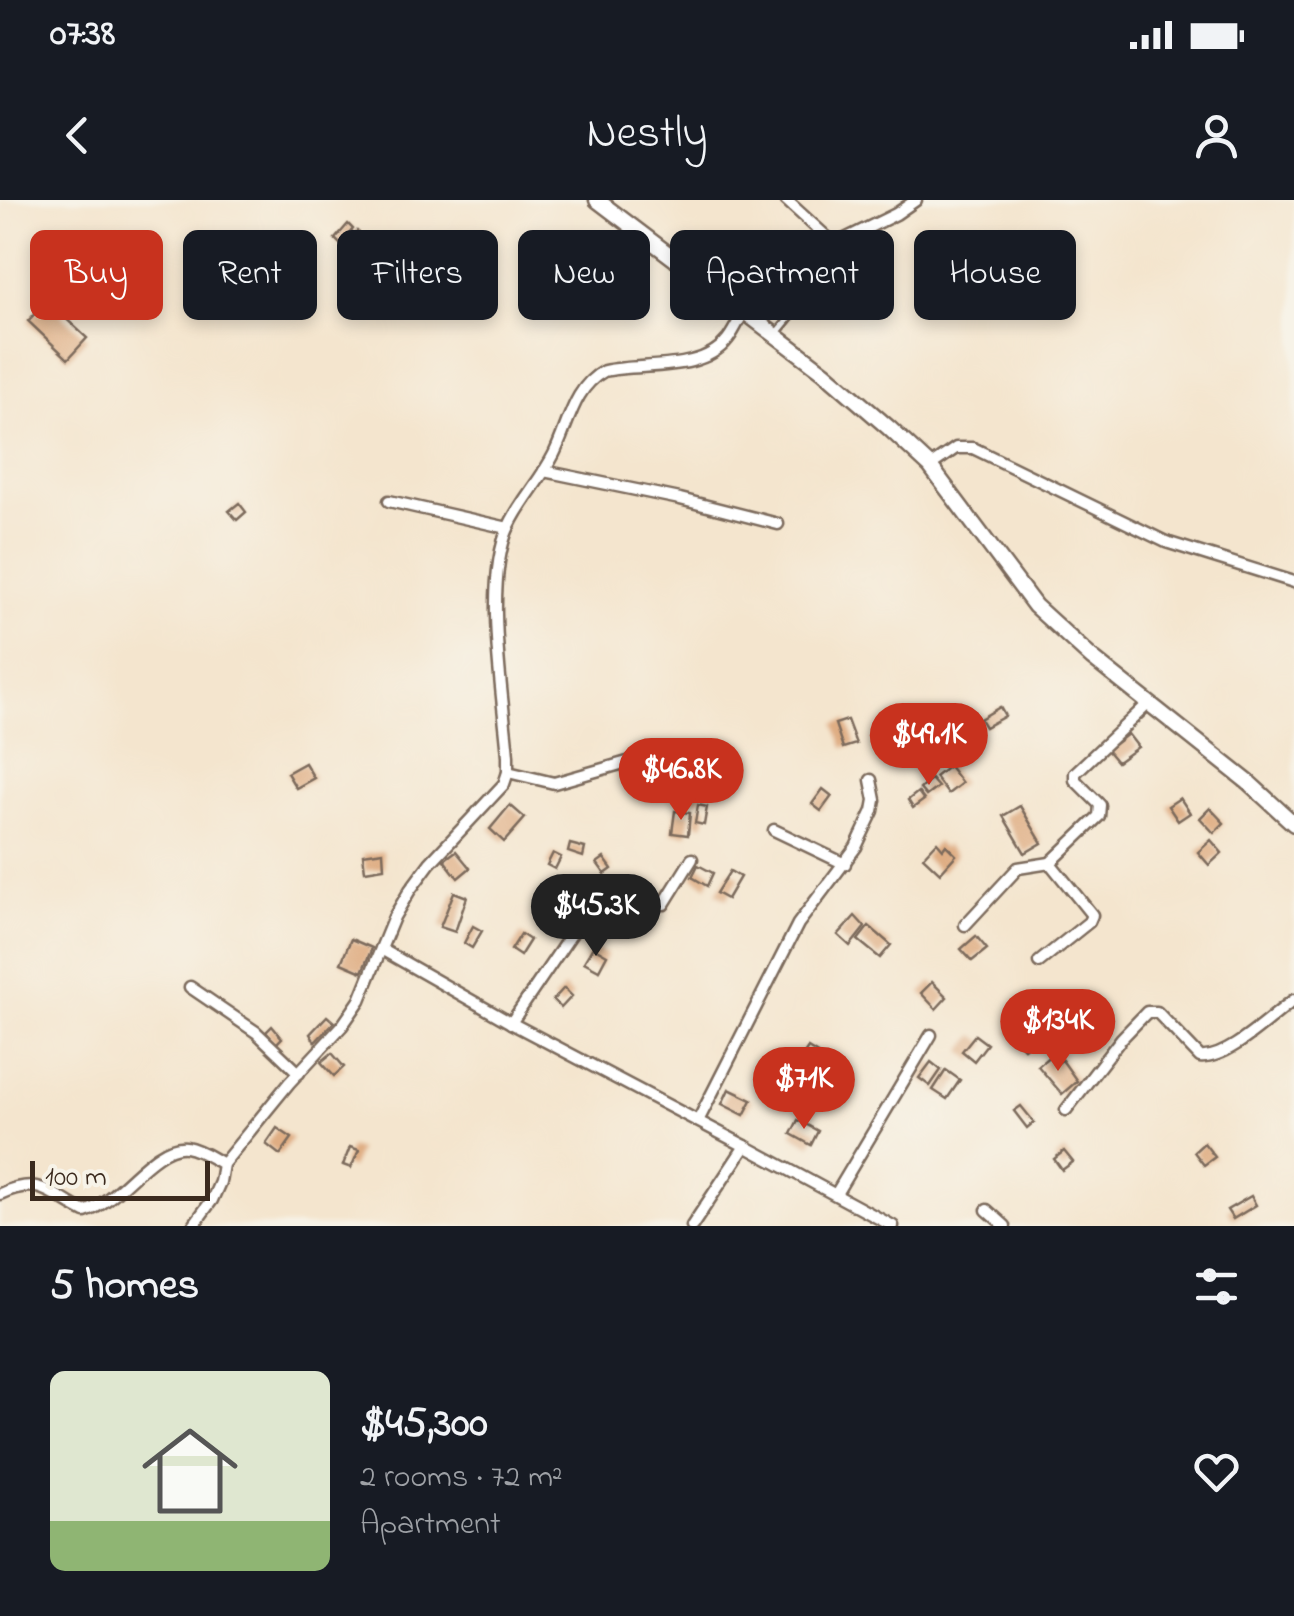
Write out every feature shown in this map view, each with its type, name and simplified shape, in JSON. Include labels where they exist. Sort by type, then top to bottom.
[{"type":"street","points":[[597,200],[670,255]]},
{"type":"street","points":[[786,200],[819,230]]},
{"type":"street","points":[[865,230],[916,200]]},
{"type":"street","points":[[193,1226],[212,1200],[223,1164],[351,1013],[410,890],[430,862],[504,784],[508,772],[498,640],[498,568],[508,528],[544,471],[578,395],[592,378],[617,368],[691,361],[712,352],[727,342],[739,320]]},
{"type":"street","points":[[756,320],[837,383],[930,466],[1036,606],[1092,658],[1248,782],[1294,824]]},
{"type":"street","points":[[930,466],[956,448],[973,448],[1166,542],[1294,582]]},
{"type":"street","points":[[544,471],[778,524]]},
{"type":"street","points":[[389,501],[508,528]]},
{"type":"street","points":[[965,925],[1018,868],[1050,863],[1101,811],[1100,805],[1075,780],[1075,773],[1148,703]]},
{"type":"street","points":[[508,772],[554,783],[631,760]]},
{"type":"street","points":[[698,1121],[798,924],[845,864],[873,810],[876,800],[871,780]]},
{"type":"street","points":[[774,830],[845,864]]},
{"type":"street","points":[[511,1023],[602,890],[606,887],[664,904],[692,859]]},
{"type":"street","points":[[1039,962],[1092,916],[1050,863]]},
{"type":"street","points":[[382,948],[511,1023],[893,1226]]},
{"type":"street","points":[[190,987],[256,1032],[299,1073]]},
{"type":"street","points":[[1066,1110],[1121,1038],[1147,1012],[1156,1012],[1200,1057],[1208,1058],[1234,1046],[1294,1000]]},
{"type":"street","points":[[836,1194],[931,1035]]},
{"type":"street","points":[[692,1226],[745,1146]]},
{"type":"street","points":[[0,1194],[36,1185],[85,1212],[107,1201],[152,1162],[176,1148],[193,1149],[223,1164]]},
{"type":"street","points":[[987,1210],[1005,1226]]},
{"type":"lane","points":[[776,335],[788,320]]},
{"type":"building","points":[[68,320],[87,338],[68,359],[28,321]]},
{"type":"building","points":[[239,503],[246,512],[237,520],[229,511]]},
{"type":"building","points":[[1000,707],[1005,716],[985,727],[980,719]]},
{"type":"building","points":[[847,720],[856,744],[843,748],[835,724]]},
{"type":"building","points":[[1128,734],[1138,747],[1117,762],[1107,750]]},
{"type":"building","points":[[305,763],[314,778],[296,788],[287,773]]},
{"type":"building","points":[[949,766],[962,783],[948,794],[935,777]]},
{"type":"building","points":[[687,775],[703,777],[701,800],[685,798]]},
{"type":"building","points":[[931,779],[938,787],[926,796],[920,789]]},
{"type":"building","points":[[823,789],[832,796],[821,811],[812,804]]},
{"type":"building","points":[[918,792],[924,800],[913,808],[908,800]]},
{"type":"building","points":[[1180,798],[1190,813],[1178,821],[1168,806]]},
{"type":"building","points":[[510,805],[525,818],[504,842],[490,829]]},
{"type":"building","points":[[698,805],[707,807],[704,825],[695,823]]},
{"type":"building","points":[[1020,806],[1042,843],[1025,853],[1003,816]]},
{"type":"building","points":[[1210,808],[1224,823],[1214,833],[1200,818]]},
{"type":"building","points":[[675,811],[690,813],[688,835],[672,833]]},
{"type":"building","points":[[1211,840],[1222,853],[1209,865],[1198,852]]},
{"type":"building","points":[[937,842],[956,855],[940,873],[923,857]]},
{"type":"building","points":[[570,844],[585,848],[583,857],[568,852]]},
{"type":"building","points":[[383,851],[384,868],[365,871],[363,854]]},
{"type":"building","points":[[456,851],[470,868],[458,878],[444,860]]},
{"type":"building","points":[[553,853],[561,857],[555,869],[547,865]]},
{"type":"building","points":[[604,858],[612,869],[605,874],[597,863]]},
{"type":"building","points":[[698,865],[713,873],[707,886],[692,877]]},
{"type":"building","points":[[730,871],[740,877],[727,899],[716,893]]},
{"type":"building","points":[[454,892],[467,897],[455,932],[440,927]]},
{"type":"building","points":[[606,894],[615,901],[602,917],[593,909]]},
{"type":"building","points":[[855,916],[865,927],[850,946],[838,935]]},
{"type":"building","points":[[473,926],[482,931],[472,948],[464,943]]},
{"type":"building","points":[[869,926],[891,945],[880,958],[858,940]]},
{"type":"building","points":[[521,934],[530,940],[520,956],[511,950]]},
{"type":"building","points":[[976,936],[987,949],[972,961],[961,949]]},
{"type":"building","points":[[351,939],[372,948],[362,972],[341,963]]},
{"type":"building","points":[[593,947],[607,955],[599,970],[584,962]]},
{"type":"building","points":[[932,982],[947,997],[936,1009],[921,993]]},
{"type":"building","points":[[564,988],[572,996],[561,1008],[553,1000]]},
{"type":"building","points":[[327,1016],[334,1022],[315,1042],[310,1034]]},
{"type":"building","points":[[1021,1020],[1038,1037],[1024,1048],[1008,1032]]},
{"type":"building","points":[[272,1026],[282,1038],[276,1044],[266,1032]]},
{"type":"building","points":[[975,1035],[987,1044],[974,1061],[962,1051]]},
{"type":"building","points":[[808,1048],[824,1058],[816,1072],[799,1062]]},
{"type":"building","points":[[332,1053],[344,1067],[334,1076],[321,1062]]},
{"type":"building","points":[[1052,1054],[1059,1062],[1062,1060],[1077,1081],[1062,1094],[1038,1066]]},
{"type":"building","points":[[931,1062],[941,1070],[930,1086],[919,1078]]},
{"type":"building","points":[[946,1070],[960,1080],[947,1099],[933,1090]]},
{"type":"building","points":[[729,1089],[752,1100],[744,1115],[722,1104]]},
{"type":"building","points":[[1021,1106],[1034,1122],[1027,1128],[1014,1111]]},
{"type":"building","points":[[798,1120],[818,1131],[811,1145],[791,1134]]},
{"type":"building","points":[[277,1128],[292,1138],[280,1155],[266,1144]]},
{"type":"building","points":[[1204,1143],[1215,1157],[1204,1165],[1194,1152]]},
{"type":"building","points":[[350,1147],[359,1150],[351,1168],[343,1165]]},
{"type":"building","points":[[1064,1151],[1073,1162],[1062,1170],[1054,1159]]},
{"type":"building","points":[[1251,1196],[1256,1205],[1233,1219],[1227,1210]]}]
